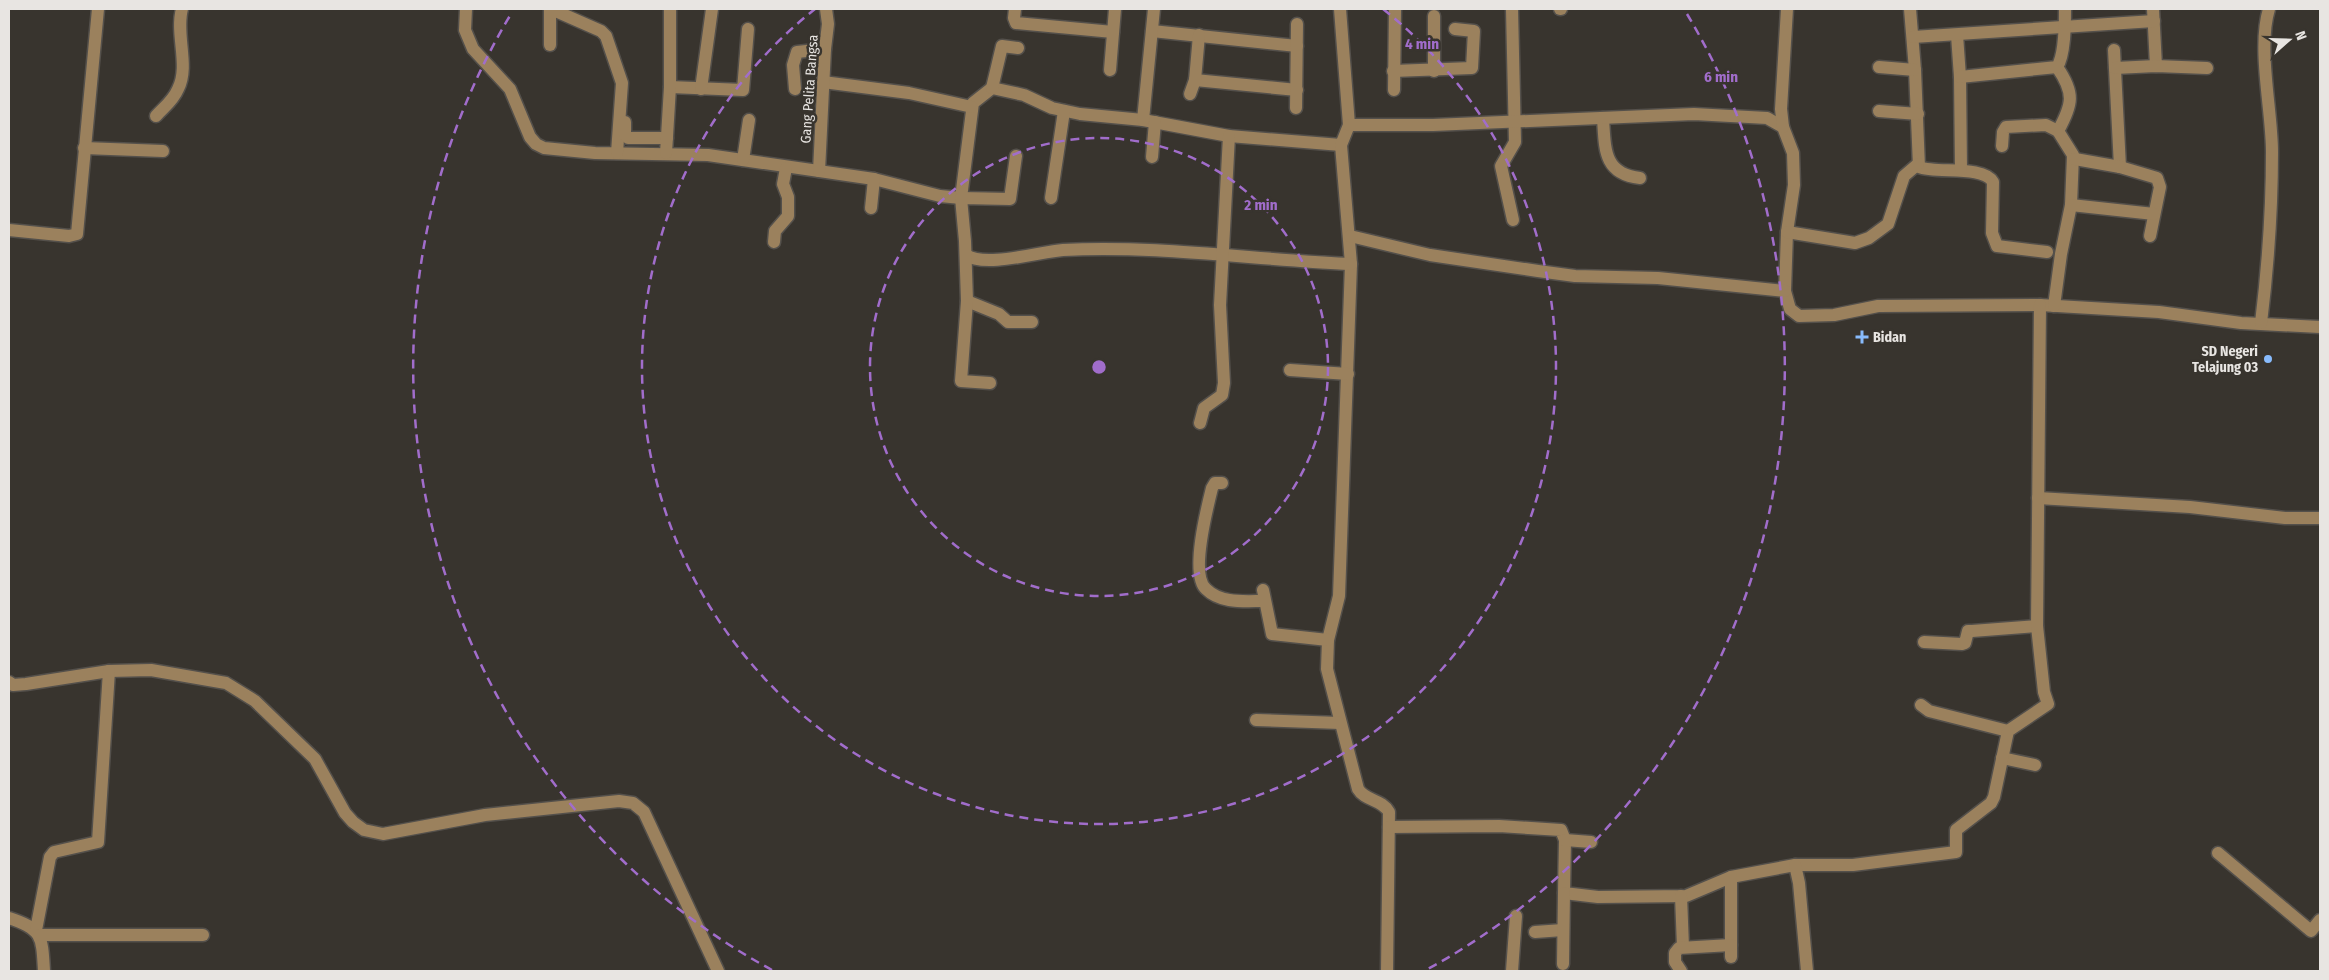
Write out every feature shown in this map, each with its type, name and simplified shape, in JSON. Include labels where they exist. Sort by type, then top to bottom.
[{"type":"street","points":[[9,230],[76,235],[92,87],[98,9]]},
{"type":"street","points":[[156,116],[171,101],[182,80],[180,36],[182,9]]},
{"type":"street","points":[[466,9],[465,30],[477,55],[510,89],[524,127],[536,144],[558,150],[708,155],[786,168],[874,179],[940,196],[1010,199],[1016,156]]},
{"type":"street","points":[[550,44],[551,9],[601,31],[606,36],[622,83],[617,153]]},
{"type":"street","points":[[666,153],[670,87],[670,9]]},
{"type":"street","points":[[701,89],[712,9]]},
{"type":"street","name":"Gang Pelita Bangsa","points":[[819,171],[828,24],[826,9]]},
{"type":"street","points":[[1015,9],[1014,18],[1016,22],[1113,32]]},
{"type":"street","points":[[1110,70],[1115,9]]},
{"type":"street","points":[[1152,157],[1149,121],[1154,9]]},
{"type":"street","points":[[1340,9],[1350,125],[1341,145],[1351,264],[1339,596],[1328,640],[1327,669],[1358,789],[1365,797],[1373,799],[1387,808],[1390,827],[1387,971]]},
{"type":"street","points":[[1394,90],[1395,9]]},
{"type":"street","points":[[1512,9],[1515,142],[1501,166],[1513,220]]},
{"type":"street","points":[[1787,9],[1781,109],[1783,127],[1793,153],[1794,184],[1787,232],[1785,290],[1790,309],[1798,316],[1834,315],[1878,306],[2054,306],[2160,312],[2241,323],[2320,327]]},
{"type":"street","points":[[1910,9],[1916,70],[1918,164],[1921,168],[1961,170],[1992,179],[1992,233],[1997,246],[2047,252]]},
{"type":"street","points":[[2056,67],[2060,61],[2066,27],[2065,9]]},
{"type":"street","points":[[2261,323],[2271,226],[2272,151],[2266,35],[2269,9]]},
{"type":"street","points":[[1913,37],[2066,27],[2153,15],[2156,66]]},
{"type":"street","points":[[1434,16],[1434,71]]},
{"type":"street","points":[[1296,108],[1297,24]]},
{"type":"street","points":[[670,87],[743,90],[748,29]]},
{"type":"street","points":[[1393,72],[1472,68],[1474,31],[1455,29]]},
{"type":"street","points":[[1152,30],[1296,46]]},
{"type":"street","points":[[1190,94],[1195,80],[1199,35]]},
{"type":"street","points":[[1956,35],[1960,77],[1961,170]]},
{"type":"street","points":[[990,383],[961,381],[967,301],[966,255],[961,198],[973,103],[992,88],[1002,46],[1018,48]]},
{"type":"street","points":[[795,89],[793,65],[797,52],[825,49]]},
{"type":"street","points":[[2114,50],[2120,167]]},
{"type":"street","points":[[2115,68],[2156,66],[2207,68]]},
{"type":"street","points":[[1879,67],[1916,70]]},
{"type":"street","points":[[1960,77],[2056,67]]},
{"type":"street","points":[[2056,67],[2066,80],[2071,98],[2068,114],[2058,131]]},
{"type":"street","points":[[1195,80],[1297,90]]},
{"type":"street","points":[[823,82],[909,93],[972,107]]},
{"type":"street","points":[[992,88],[1024,95],[1052,108],[1064,111],[1149,121],[1228,136],[1341,145]]},
{"type":"street","points":[[1051,198],[1064,111]]},
{"type":"street","points":[[1880,111],[1918,114]]},
{"type":"street","points":[[621,112],[626,116],[626,135],[628,138],[667,138]]},
{"type":"street","points":[[1350,125],[1433,125],[1694,114],[1767,118],[1783,127]]},
{"type":"street","points":[[1604,118],[1605,146],[1611,165],[1619,173],[1640,178]]},
{"type":"street","points":[[743,160],[749,120]]},
{"type":"street","points":[[2002,146],[2002,132],[2009,126],[2046,125],[2058,131],[2071,150],[2074,159],[2071,205],[2061,254],[2054,306]]},
{"type":"street","points":[[1200,423],[1205,407],[1221,398],[1224,383],[1220,305],[1228,136]]},
{"type":"street","points":[[84,148],[163,151]]},
{"type":"street","points":[[2074,159],[2120,167],[2157,178],[2160,187],[2150,236]]},
{"type":"street","points":[[1787,232],[1855,243],[1869,238],[1888,224],[1904,176],[1918,164]]},
{"type":"street","points":[[774,242],[775,232],[788,216],[788,197],[783,184],[786,168]]},
{"type":"street","points":[[871,208],[874,179]]},
{"type":"street","points":[[2071,205],[2154,214]]},
{"type":"street","points":[[1350,236],[1430,255],[1575,276],[1658,278],[1785,290]]},
{"type":"street","points":[[966,255],[975,260],[992,260],[1062,250],[1149,250],[1351,264]]},
{"type":"street","points":[[967,301],[999,314],[1008,322],[1032,322]]},
{"type":"street","points":[[1564,893],[1598,897],[1681,896],[1731,877],[1794,865],[1853,865],[1956,852],[1956,830],[1991,803],[1994,797],[2008,731],[2048,704],[2044,692],[2037,626],[2040,306]]},
{"type":"street","points":[[1290,370],[1348,374]]},
{"type":"street","points":[[1222,483],[1215,483],[1212,488],[1205,516],[1200,580],[1205,589],[1227,600],[1264,596],[1272,634],[1328,640]]},
{"type":"street","points":[[2038,498],[2190,507],[2285,518],[2320,518]]},
{"type":"street","points":[[1924,642],[1962,644],[1965,643],[1968,631],[2037,626]]},
{"type":"street","points":[[9,682],[14,685],[26,684],[109,671],[151,670],[172,672],[226,683],[255,701],[315,759],[346,813],[364,830],[383,834],[485,815],[619,801],[633,803],[644,812],[718,971]]},
{"type":"street","points":[[44,971],[37,933],[50,857],[54,852],[98,842],[109,671]]},
{"type":"street","points":[[1921,705],[1929,711],[2008,731]]},
{"type":"street","points":[[1256,720],[1340,723]]},
{"type":"street","points":[[2002,758],[2035,765]]},
{"type":"street","points":[[1390,827],[1499,826],[1561,830],[1565,840],[1563,964]]},
{"type":"street","points":[[1565,840],[1591,842]]},
{"type":"street","points":[[2218,853],[2311,931],[2320,920]]},
{"type":"street","points":[[1794,865],[1798,883],[1807,971]]},
{"type":"street","points":[[1681,971],[1675,962],[1675,953],[1683,947],[1731,951],[1731,877]]},
{"type":"street","points":[[1681,896],[1683,947]]},
{"type":"street","points":[[1512,971],[1516,916]]},
{"type":"street","points":[[9,918],[27,923],[37,933],[203,935]]},
{"type":"street","points":[[1535,932],[1563,930]]},
{"type":"place","name":"Bidan","points":[[1862,337]]},
{"type":"place","name":"SD Negeri Telajung 03","points":[[2268,359]]}]
